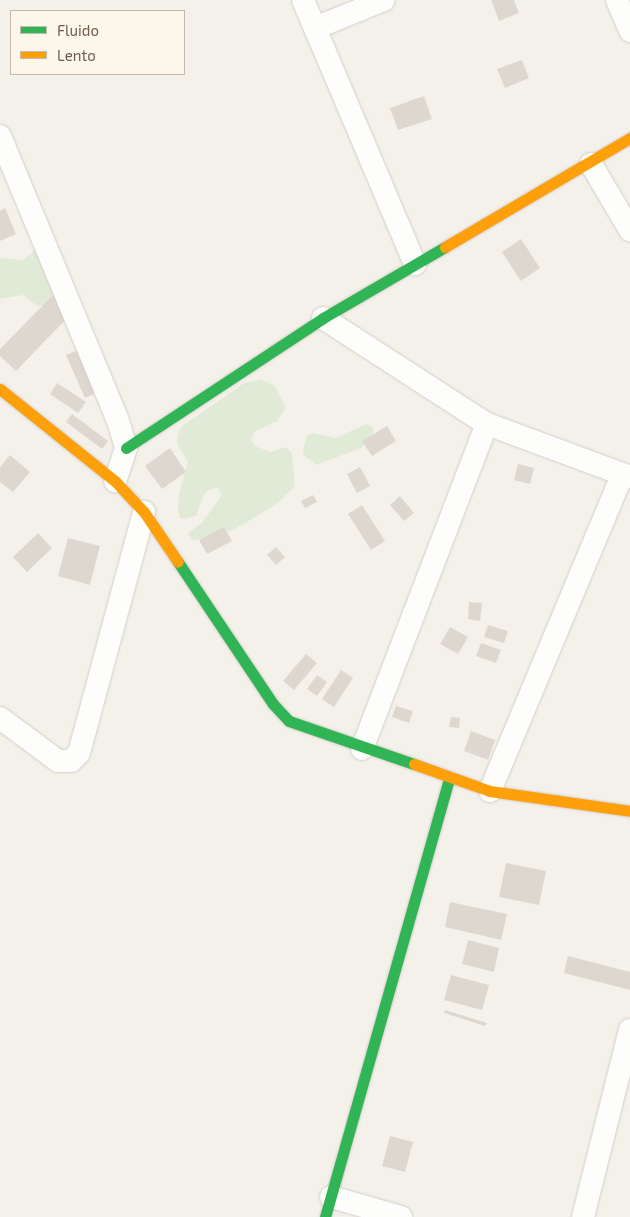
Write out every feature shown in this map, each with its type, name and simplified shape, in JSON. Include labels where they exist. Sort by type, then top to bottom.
[{"type":"street","points":[[303,0],[415,264]]},
{"type":"street","points":[[314,28],[384,0]]},
{"type":"street","points":[[617,0],[630,31]]},
{"type":"street","points":[[0,136],[126,448],[116,481]]},
{"type":"street","points":[[126,448],[323,318],[591,164],[630,138]]},
{"type":"street","points":[[591,164],[630,230]]},
{"type":"street","points":[[323,318],[487,424],[626,476],[490,791]]},
{"type":"street","points":[[0,389],[116,481],[144,512],[272,704],[289,720],[362,749],[490,791],[630,811]]},
{"type":"street","points":[[362,749],[487,424]]},
{"type":"street","points":[[0,718],[58,761],[71,762],[80,753],[144,512]]},
{"type":"street","points":[[401,1217],[328,1207],[449,778]]},
{"type":"street","points":[[583,1217],[630,1030]]},
{"type":"green space","points":[[35,250],[53,293],[51,302],[44,306],[36,305],[23,295],[0,299],[0,258],[23,260]]},
{"type":"green space","points":[[261,379],[275,386],[286,408],[277,421],[254,432],[251,440],[255,446],[270,452],[286,447],[292,453],[295,486],[277,504],[233,530],[192,541],[188,533],[202,523],[222,495],[218,488],[210,489],[204,494],[196,516],[181,519],[178,511],[179,494],[188,462],[177,444],[181,427],[244,383]]},
{"type":"green space","points":[[366,424],[373,427],[373,436],[361,448],[316,465],[303,454],[306,437],[312,433],[336,438]]},
{"type":"building","points":[[491,0],[514,0],[519,13],[499,21]]},
{"type":"building","points":[[522,60],[529,78],[505,88],[497,69]]},
{"type":"building","points":[[424,96],[432,119],[398,130],[390,108]]},
{"type":"building","points":[[5,208],[16,234],[0,241],[0,211]]},
{"type":"building","points":[[521,239],[540,268],[521,281],[502,252]]},
{"type":"building","points":[[53,295],[72,313],[16,371],[0,356],[0,349]]},
{"type":"building","points":[[83,348],[101,391],[85,398],[66,355]]},
{"type":"building","points":[[57,383],[86,402],[78,413],[50,394]]},
{"type":"building","points":[[72,414],[108,441],[102,449],[66,422]]},
{"type":"building","points":[[387,426],[396,441],[372,456],[362,441]]},
{"type":"building","points":[[170,448],[186,472],[162,489],[145,466]]},
{"type":"building","points":[[10,455],[30,472],[13,492],[0,482],[0,467]]},
{"type":"building","points":[[518,464],[534,468],[530,484],[514,480]]},
{"type":"building","points":[[360,467],[370,486],[357,493],[347,474]]},
{"type":"building","points":[[313,495],[317,502],[305,508],[301,501]]},
{"type":"building","points":[[400,496],[414,513],[404,521],[390,505]]},
{"type":"building","points":[[362,505],[385,541],[371,550],[348,514]]},
{"type":"building","points":[[224,527],[232,541],[207,554],[199,540]]},
{"type":"building","points":[[38,533],[52,548],[27,572],[13,557]]},
{"type":"building","points":[[68,538],[100,546],[90,585],[58,576]]},
{"type":"building","points":[[276,547],[285,557],[276,565],[267,555]]},
{"type":"building","points":[[469,602],[482,603],[480,621],[468,619]]},
{"type":"building","points":[[488,625],[508,631],[504,643],[484,637]]},
{"type":"building","points":[[450,627],[468,637],[458,654],[440,644]]},
{"type":"building","points":[[481,643],[501,650],[496,663],[476,656]]},
{"type":"building","points":[[306,654],[317,663],[294,690],[283,681]]},
{"type":"building","points":[[341,670],[353,678],[334,707],[322,699]]},
{"type":"building","points":[[317,675],[327,682],[317,696],[307,689]]},
{"type":"building","points":[[396,706],[413,711],[409,723],[392,717]]},
{"type":"building","points":[[451,717],[460,718],[459,728],[449,727]]},
{"type":"building","points":[[471,731],[495,740],[488,760],[464,751]]},
{"type":"building","points":[[506,863],[546,871],[539,905],[499,897]]},
{"type":"building","points":[[450,902],[507,914],[501,940],[445,927]]},
{"type":"building","points":[[468,940],[499,948],[494,972],[462,964]]},
{"type":"building","points":[[568,956],[630,972],[630,990],[564,973]]},
{"type":"building","points":[[451,975],[489,985],[482,1010],[444,1000]]},
{"type":"building","points":[[445,1010],[487,1023],[485,1026],[444,1013]]},
{"type":"building","points":[[390,1136],[413,1142],[405,1172],[382,1166]]},
{"type":"traffic: fast","points":[[126,448],[323,318],[445,247]]},
{"type":"traffic: fast","points":[[178,562],[273,704],[289,721],[414,764]]},
{"type":"traffic: fast","points":[[325,1217],[449,778]]},
{"type":"traffic: slow","points":[[445,247],[630,138]]},
{"type":"traffic: slow","points":[[0,389],[115,481],[144,512],[178,562]]},
{"type":"traffic: slow","points":[[414,764],[490,791],[630,811]]}]
